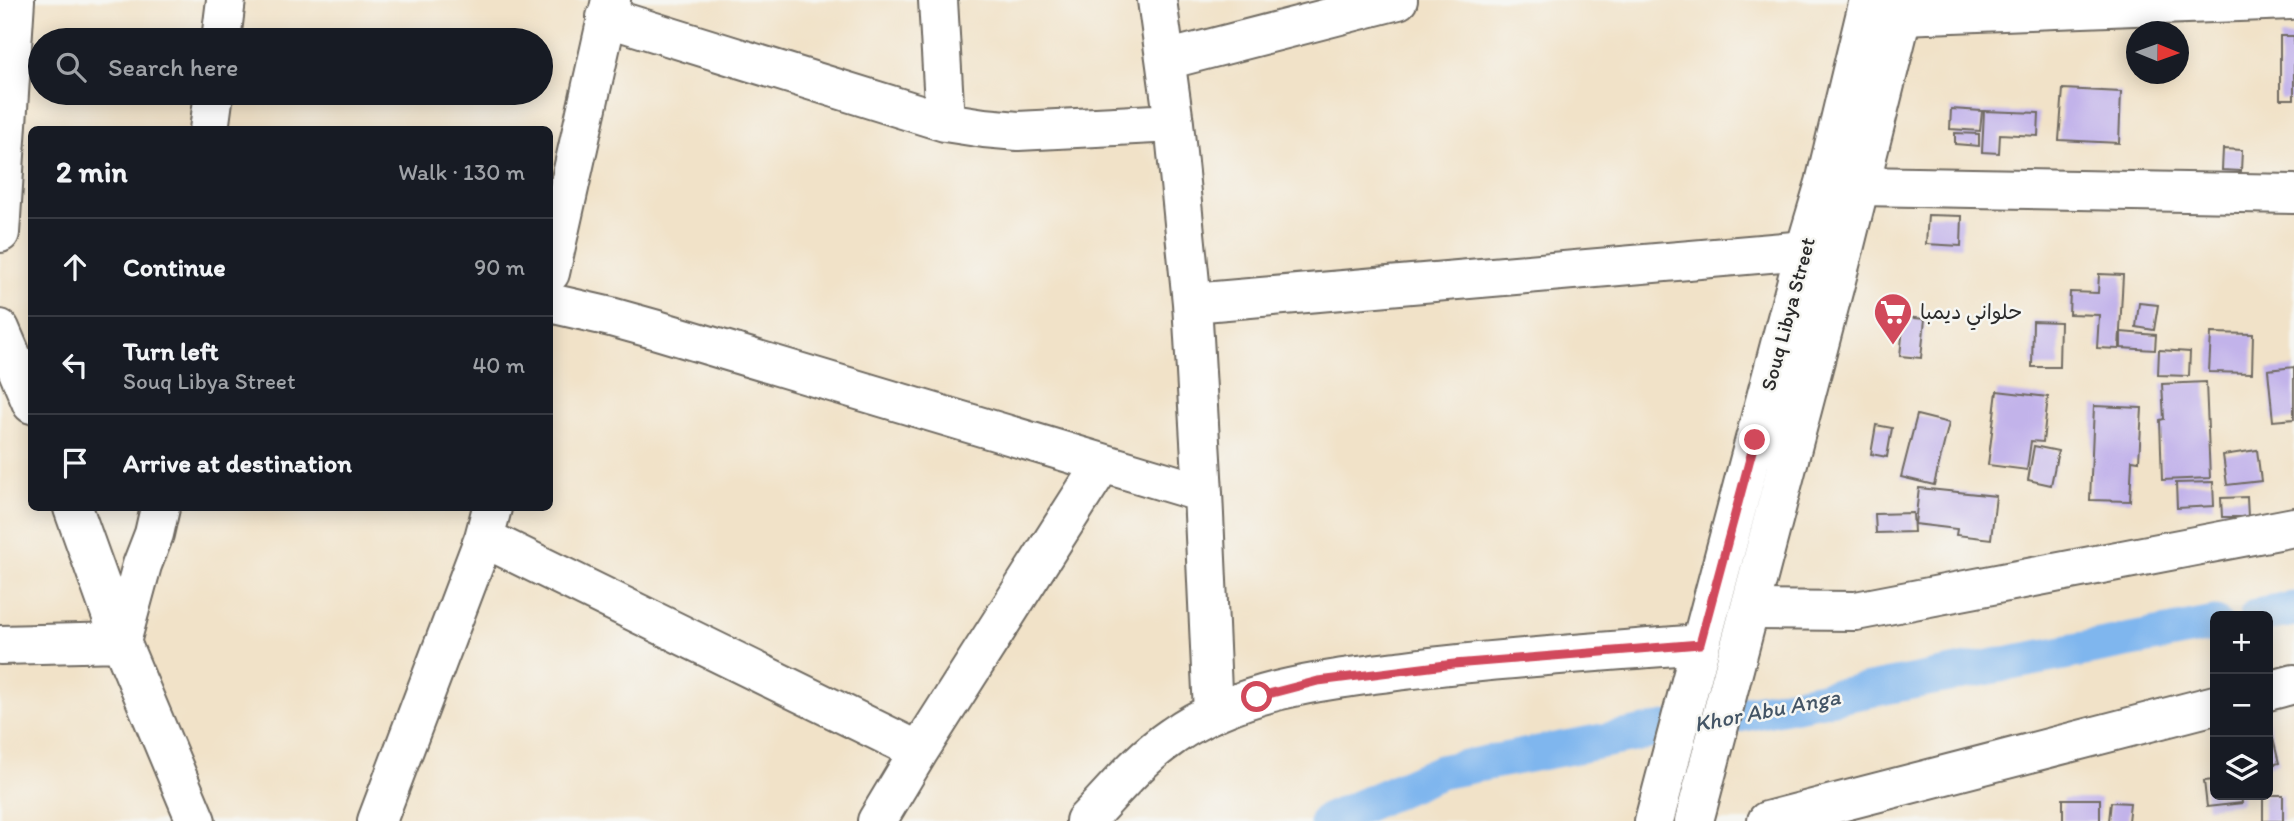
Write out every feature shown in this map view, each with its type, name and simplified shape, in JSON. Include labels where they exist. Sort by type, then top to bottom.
[{"type":"street","points":[[0,233],[15,0]]},
{"type":"street","points":[[222,28],[226,0]]},
{"type":"street","points":[[938,0],[945,122]]},
{"type":"street","points":[[1157,0],[1174,123],[1192,303],[1213,713]]},
{"type":"street","points":[[1166,60],[1398,0]]},
{"type":"street","points":[[1893,5],[2291,0]]},
{"type":"street","name":"Souq Libya Street","points":[[1695,815],[1751,610],[1860,186],[1893,5]]},
{"type":"street","name":"Souq Libya Street","points":[[1656,814],[1805,250],[1825,183],[1893,5]]},
{"type":"street","points":[[553,260],[609,8],[945,122],[1018,131],[1174,123]]},
{"type":"street","points":[[210,126],[212,105]]},
{"type":"street","points":[[1860,186],[2294,194]]},
{"type":"street","points":[[1192,303],[1805,250]]},
{"type":"street","points":[[553,304],[654,328],[1203,493]]},
{"type":"street","points":[[0,329],[28,395]]},
{"type":"street","points":[[877,821],[1102,464]]},
{"type":"street","points":[[75,511],[121,642],[196,821]]},
{"type":"street","points":[[121,642],[159,511]]},
{"type":"street","points":[[377,821],[488,523],[919,751]]},
{"type":"street","points":[[1751,610],[1867,610],[2294,527]]},
{"type":"street","points":[[0,645],[121,642]]},
{"type":"street","points":[[1086,821],[1140,763],[1173,735],[1213,713],[1257,697],[1318,681],[1454,664],[1697,656]]},
{"type":"street","points":[[2273,690],[2294,684]]},
{"type":"street","points":[[1767,821],[1872,807],[2210,706]]},
{"type":"building","points":[[2280,36],[2294,36],[2294,99],[2280,99]]},
{"type":"building","points":[[2063,89],[2121,92],[2119,143],[2059,140]]},
{"type":"building","points":[[1951,109],[1982,111],[1980,131],[1950,129]]},
{"type":"building","points":[[1984,111],[2039,113],[2038,136],[2000,134],[1999,153],[1982,152]]},
{"type":"building","points":[[1955,133],[1979,134],[1979,146],[1955,144]]},
{"type":"building","points":[[2223,149],[2242,150],[2241,171],[2222,170]]},
{"type":"building","points":[[1928,215],[1962,216],[1961,246],[1926,244]]},
{"type":"building","points":[[2099,274],[2123,275],[2119,349],[2097,348],[2099,315],[2069,314],[2070,292],[2098,293]]},
{"type":"building","points":[[2139,303],[2158,305],[2154,330],[2136,327]]},
{"type":"building","points":[[1904,317],[1925,319],[1921,358],[1900,356]]},
{"type":"building","points":[[2033,321],[2060,322],[2059,367],[2032,367]]},
{"type":"building","points":[[2121,332],[2156,335],[2155,350],[2121,348]]},
{"type":"building","points":[[2211,333],[2253,334],[2252,373],[2209,372]]},
{"type":"building","points":[[2159,350],[2190,352],[2189,376],[2158,375]]},
{"type":"building","points":[[2294,367],[2294,419],[2273,421],[2268,370]]},
{"type":"building","points":[[2206,382],[2210,478],[2162,480],[2162,384]]},
{"type":"building","points":[[1997,391],[2048,397],[2043,442],[2031,441],[2027,470],[1988,465]]},
{"type":"building","points":[[2094,406],[2142,408],[2139,461],[2132,460],[2130,501],[2090,500]]},
{"type":"building","points":[[1917,415],[1949,423],[1934,485],[1901,477]]},
{"type":"building","points":[[1876,425],[1892,428],[1887,457],[1871,454]]},
{"type":"building","points":[[2034,446],[2058,451],[2051,485],[2028,480]]},
{"type":"building","points":[[2257,450],[2261,481],[2227,485],[2223,455]]},
{"type":"building","points":[[2213,482],[2214,506],[2177,508],[2176,483]]},
{"type":"building","points":[[1919,488],[1996,496],[1991,539],[1956,535],[1957,529],[1915,524]]},
{"type":"building","points":[[2247,497],[2248,517],[2222,517],[2221,498]]},
{"type":"building","points":[[1913,513],[1914,532],[1876,533],[1875,514]]},
{"type":"building","points":[[2273,738],[2279,763],[2273,765]]},
{"type":"building","points":[[2210,780],[2210,800],[2242,800],[2242,803],[2207,807],[2204,781]]},
{"type":"building","points":[[2273,795],[2283,795],[2283,821],[2263,821],[2263,800],[2273,800]]},
{"type":"building","points":[[2063,799],[2100,799],[2100,821],[2063,821]]},
{"type":"building","points":[[2111,802],[2130,803],[2128,821],[2109,821]]},
{"type":"waterway","name":"Khor Abu Anga","points":[[2273,613],[2294,609]]},
{"type":"waterway","name":"Khor Abu Anga","points":[[1327,821],[1440,772],[2210,625]]},
{"type":"place","name":"حلواني ديمبا","points":[[1893,346]]},
{"type":"route","points":[[1257,697],[1318,681],[1454,664],[1700,644],[1755,440]]}]
